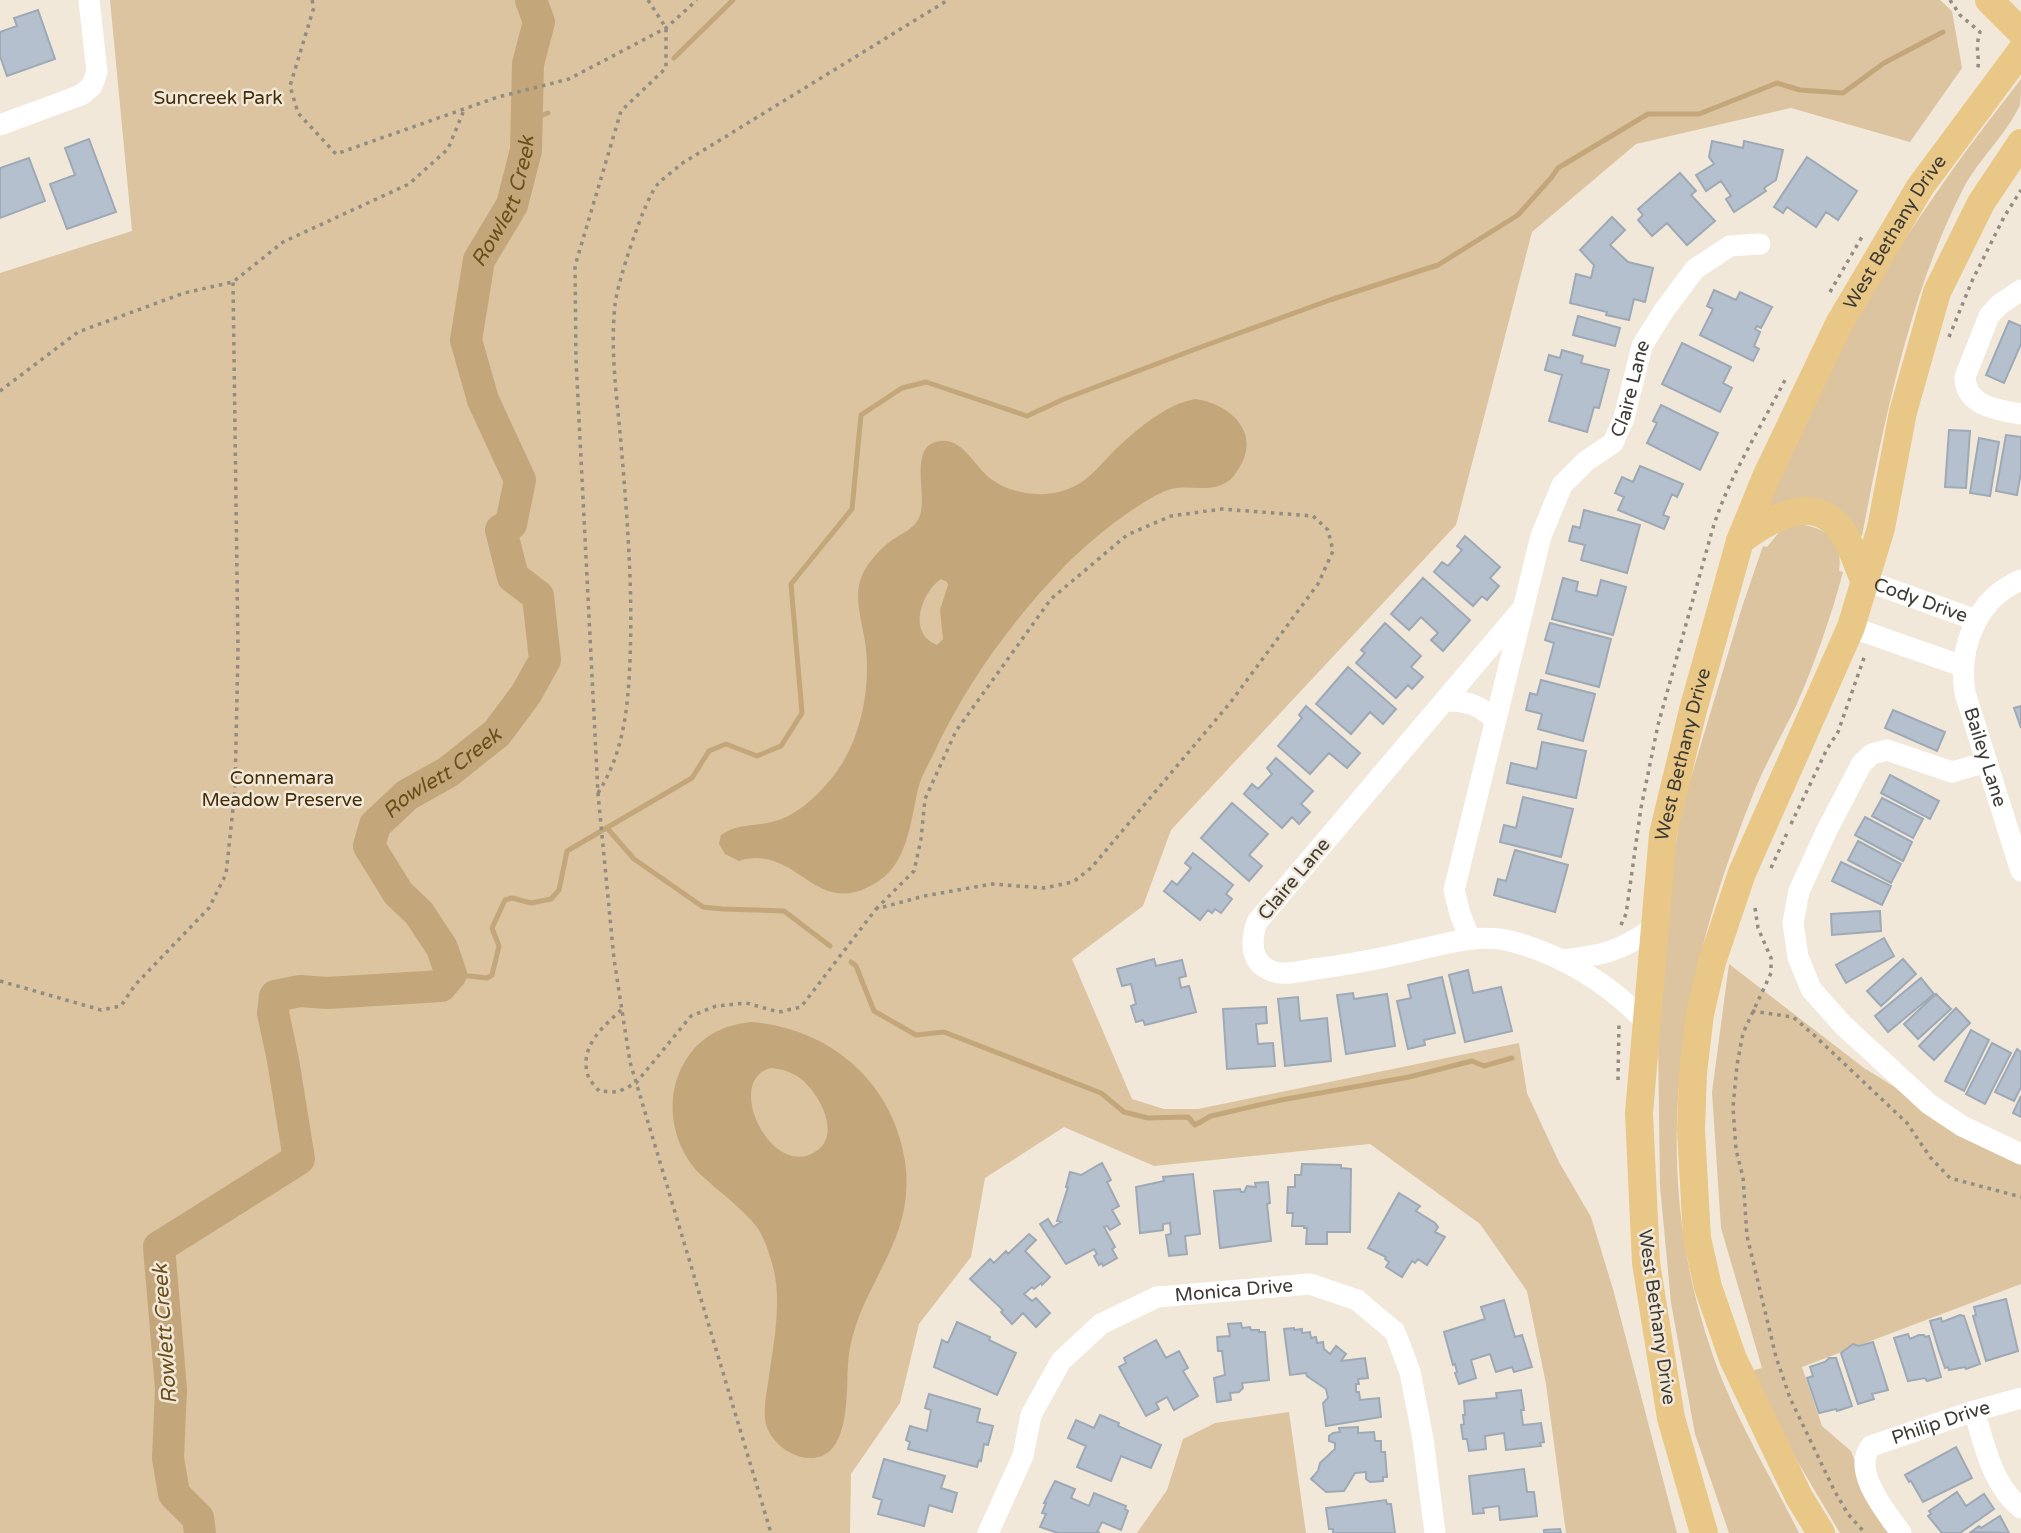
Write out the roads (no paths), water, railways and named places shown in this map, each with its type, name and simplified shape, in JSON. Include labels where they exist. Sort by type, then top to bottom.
[{"type":"main road","points":[[1989,0],[2021,32]]},
{"type":"main road","name":"West Bethany Drive","points":[[1704,1533],[1671,1418],[1646,1263],[1639,1113],[1662,834],[1740,541],[1766,477],[1839,324],[1920,187],[2021,51]]},
{"type":"main road","points":[[1821,1533],[1799,1497],[1733,1359],[1708,1287],[1697,1238],[1692,1182],[1693,1073],[1700,1014],[1712,962],[1742,873],[1851,627],[1881,527],[1903,412],[1937,292],[1981,203],[2021,143]]},
{"type":"main road","points":[[1740,541],[1776,517],[1798,512],[1819,513],[1832,520],[1842,532],[1864,580]]},
{"type":"street","points":[[0,125],[81,95],[92,86],[97,72],[89,0]]},
{"type":"street","name":"Claire Lane","points":[[1470,939],[1454,890],[1541,536],[1562,485],[1586,461],[1613,443],[1624,418],[1642,346],[1695,269],[1730,246],[1760,244]]},
{"type":"street","points":[[2021,290],[1989,316],[1965,377],[1969,395],[1979,402],[2021,414]]},
{"type":"street","name":"Cody Drive","points":[[1864,580],[1976,620]]},
{"type":"street","name":"Bailey Lane","points":[[2021,580],[1993,598],[1976,620],[1967,641],[1962,666],[1965,693],[2021,871]]},
{"type":"street","name":"Claire Lane","points":[[1523,608],[1257,922],[1251,941],[1259,962],[1272,971],[1286,973],[1350,965],[1470,939],[1508,941],[1562,960],[1615,993],[1646,1021]]},
{"type":"street","points":[[1851,627],[1962,666]]},
{"type":"street","points":[[1444,701],[1472,703],[1495,720]]},
{"type":"street","points":[[1987,762],[1952,772],[1887,750],[1872,754],[1862,763],[1826,830],[1799,891],[1793,923],[1798,957],[1811,989],[1843,1025],[1930,1104],[1962,1126],[2021,1154]]},
{"type":"street","name":"Claire Lane","points":[[1562,960],[1616,951],[1653,928]]},
{"type":"street","name":"Monica Drive","points":[[988,1533],[1023,1456],[1031,1415],[1061,1361],[1101,1324],[1157,1297],[1310,1284],[1357,1300],[1395,1332],[1410,1372],[1418,1412],[1435,1533]]},
{"type":"street","name":"Philip Drive","points":[[1901,1533],[1874,1492],[1864,1465],[1865,1454],[1871,1446],[2021,1398]]},
{"type":"street","points":[[1974,1411],[1998,1483],[2008,1498],[2021,1508]]},
{"type":"waterway","name":"Rowlett Creek","points":[[200,1533],[198,1518],[174,1494],[168,1458],[171,1389],[159,1247],[299,1159],[273,1013],[275,996],[300,991],[327,993],[441,986],[451,974],[442,948],[419,913],[398,893],[369,846],[375,825],[407,795],[448,772],[497,733],[526,694],[545,660],[538,596],[513,577],[501,530],[511,524],[520,480],[483,400],[466,340],[479,260],[512,205],[526,150],[528,64],[539,22],[531,0]]},
{"type":"waterway","points":[[674,58],[733,0]]},
{"type":"waterway","points":[[451,974],[487,978],[492,975],[499,946],[492,928],[505,900],[512,898],[531,903],[551,899],[559,890],[567,851],[692,778],[709,751],[726,744],[757,756],[781,746],[802,713],[791,584],[852,509],[861,415],[902,388],[926,382],[1027,416],[1064,399],[1201,347],[1330,300],[1438,265],[1518,215],[1558,168],[1648,114],[1699,114],[1777,83],[1800,90],[1843,93],[1884,63],[1943,32]]},
{"type":"waterway","points":[[527,121],[548,113]]},
{"type":"waterway","points":[[607,828],[634,859],[703,907],[784,911],[830,946]]},
{"type":"waterway","points":[[851,962],[856,966],[874,1011],[916,1035],[944,1032],[1101,1093],[1124,1112],[1148,1118],[1188,1117],[1195,1125],[1211,1116],[1281,1100],[1409,1077],[1472,1061],[1484,1066],[1512,1058]]},
{"type":"park label","name":"Suncreek Park","points":[[218,98]]},
{"type":"park label","name":"Connemara Meadow Preserve","points":[[282,789]]}]
